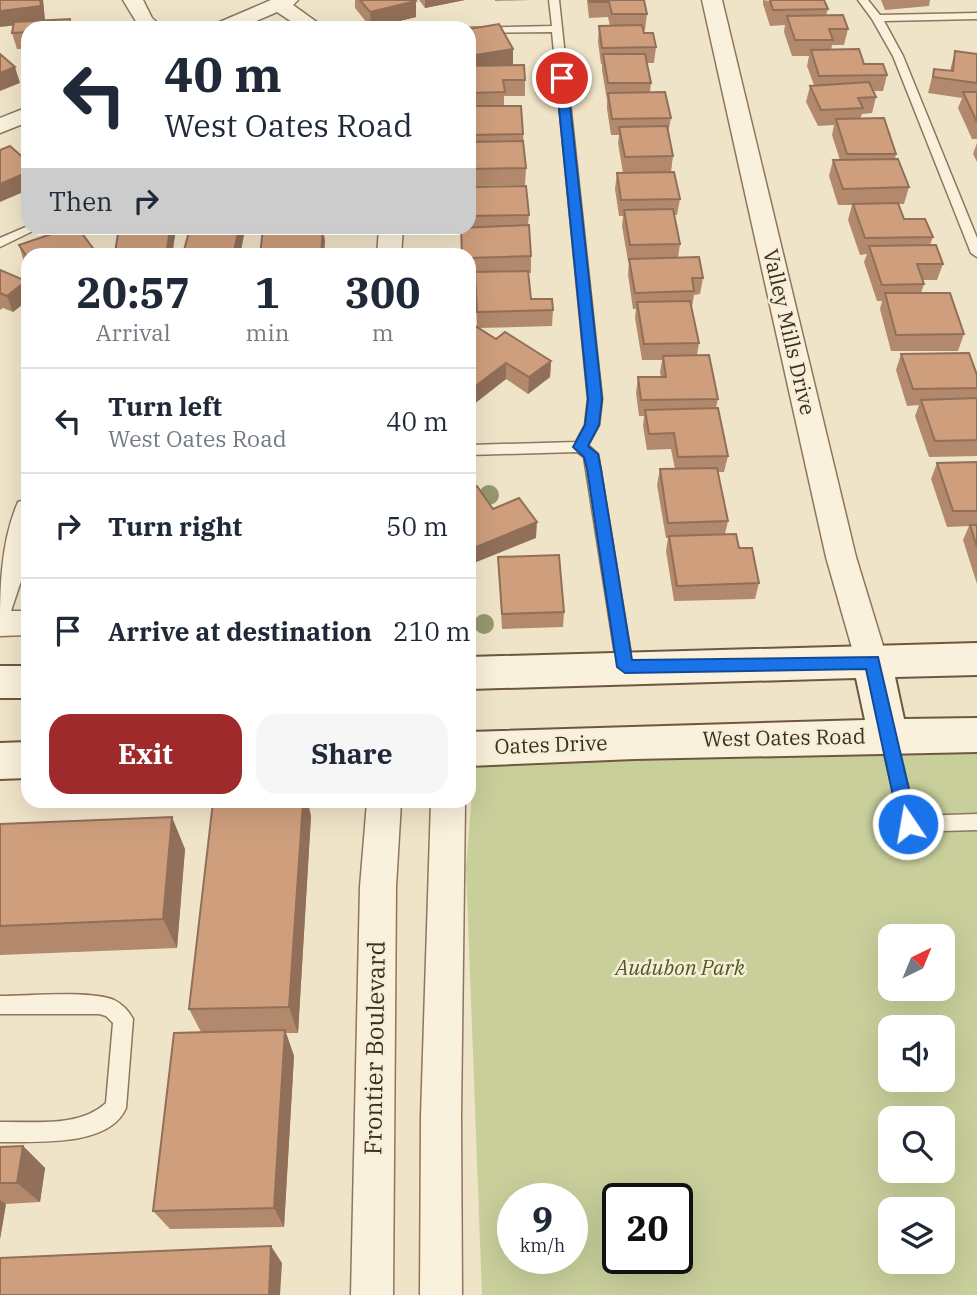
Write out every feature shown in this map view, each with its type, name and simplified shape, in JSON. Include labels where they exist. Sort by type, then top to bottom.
[{"type":"main road","points":[[476,673],[977,659]]},
{"type":"main road","points":[[872,662],[888,736]]},
{"type":"main road","points":[[0,682],[21,682]]},
{"type":"main road","name":"West Oates Road","points":[[634,742],[977,735]]},
{"type":"main road","name":"Oates Drive","points":[[476,749],[634,742]]},
{"type":"main road","points":[[0,761],[21,760]]},
{"type":"street","points":[[133,0],[144,21]]},
{"type":"street","name":"Valley Mills Drive","points":[[712,0],[841,557],[872,662]]},
{"type":"street","points":[[238,21],[283,2],[306,21]]},
{"type":"street","points":[[0,126],[21,117]]},
{"type":"street","points":[[0,603],[21,533]]},
{"type":"street","points":[[0,624],[21,623]]},
{"type":"street","name":"Frontier Boulevard","points":[[372,1295],[378,887],[384,808]]},
{"type":"street","points":[[441,1295],[441,1116],[448,808]]},
{"type":"lane","points":[[554,0],[595,399],[592,425],[580,447]]},
{"type":"lane","points":[[863,0],[877,18],[898,56],[977,253]]},
{"type":"lane","points":[[877,18],[977,16]]},
{"type":"lane","points":[[476,30],[557,29]]},
{"type":"lane","points":[[0,243],[21,233]]},
{"type":"lane","points":[[476,450],[580,447],[591,454],[625,667]]},
{"type":"lane","points":[[888,736],[908,824],[977,822]]},
{"type":"lane","points":[[0,1005],[99,1005],[111,1008],[123,1019],[116,1108],[107,1119],[88,1128],[0,1132]]},
{"type":"green space","name":"Audubon Park","points":[[977,750],[977,1295],[482,1295],[466,868],[471,808],[476,808],[476,768],[571,759]]},
{"type":"building","points":[[0,0],[40,0],[41,6],[0,11]]},
{"type":"building","points":[[360,0],[415,0],[416,1],[370,12]]},
{"type":"building","points":[[589,0],[644,0],[647,14],[612,14],[609,2]]},
{"type":"building","points":[[770,0],[824,0],[828,9],[773,10]]},
{"type":"building","points":[[843,15],[848,29],[829,29],[833,40],[795,40],[787,16]]},
{"type":"building","points":[[70,19],[70,21],[33,21]]},
{"type":"building","points":[[14,22],[21,22],[21,32],[12,33]]},
{"type":"building","points":[[499,24],[513,49],[476,55],[476,28]]},
{"type":"building","points":[[642,25],[644,33],[653,33],[656,47],[602,48],[599,26]]},
{"type":"building","points":[[859,49],[864,64],[883,64],[887,75],[819,76],[811,50]]},
{"type":"building","points":[[955,51],[977,54],[977,83],[933,77],[934,69],[953,71]]},
{"type":"building","points":[[0,54],[15,67],[0,73]]},
{"type":"building","points":[[603,54],[645,54],[651,83],[608,83]]},
{"type":"building","points":[[524,65],[525,80],[503,80],[505,92],[476,93],[476,66]]},
{"type":"building","points":[[869,82],[876,97],[858,98],[863,108],[821,110],[810,86]]},
{"type":"building","points":[[665,92],[671,118],[612,119],[608,93]]},
{"type":"building","points":[[963,92],[977,92],[977,122]]},
{"type":"building","points":[[476,106],[521,106],[523,134],[476,135]]},
{"type":"building","points":[[884,118],[896,154],[847,154],[836,119]]},
{"type":"building","points":[[667,126],[673,156],[625,157],[619,127]]},
{"type":"building","points":[[523,141],[526,168],[476,169],[476,142]]},
{"type":"building","points":[[10,146],[21,156],[21,175],[0,184],[0,150]]},
{"type":"building","points":[[898,159],[909,187],[843,189],[833,160]]},
{"type":"building","points":[[674,172],[680,199],[621,200],[617,173]]},
{"type":"building","points":[[526,186],[529,215],[476,216],[476,187]]},
{"type":"building","points":[[898,203],[904,219],[925,219],[933,237],[865,238],[853,204]]},
{"type":"building","points":[[673,209],[680,244],[630,245],[624,210]]},
{"type":"building","points":[[529,225],[531,256],[476,258],[476,248],[462,248],[461,235],[476,235],[476,227]]},
{"type":"building","points":[[48,235],[83,235],[93,248],[21,248],[19,245]]},
{"type":"building","points":[[118,235],[169,235],[167,248],[116,248]]},
{"type":"building","points":[[188,235],[238,235],[235,248],[185,248]]},
{"type":"building","points":[[262,235],[322,235],[321,248],[261,248]]},
{"type":"building","points":[[936,245],[943,264],[917,264],[924,284],[882,285],[869,246]]},
{"type":"building","points":[[699,257],[703,278],[692,278],[694,291],[635,293],[629,259]]},
{"type":"building","points":[[0,270],[21,279],[21,285],[7,296],[0,293]]},
{"type":"building","points":[[528,271],[531,299],[552,299],[553,310],[477,312],[476,272]]},
{"type":"building","points":[[885,293],[950,293],[964,334],[896,335]]},
{"type":"building","points":[[690,301],[699,343],[644,344],[637,302]]},
{"type":"building","points":[[476,326],[496,339],[505,332],[551,361],[529,377],[506,363],[476,386]]},
{"type":"building","points":[[969,353],[977,375],[977,388],[913,389],[901,354]]},
{"type":"building","points":[[709,355],[718,399],[641,400],[638,377],[666,377],[663,356]]},
{"type":"building","points":[[977,398],[977,440],[935,441],[921,400]]},
{"type":"building","points":[[718,408],[728,456],[678,457],[674,433],[649,434],[645,410]]},
{"type":"building","points":[[977,462],[977,511],[953,511],[937,463]]},
{"type":"building","points":[[717,468],[728,521],[668,523],[660,469]]},
{"type":"building","points":[[476,486],[493,509],[519,498],[537,522],[476,547]]},
{"type":"building","points":[[970,525],[977,525],[977,547]]},
{"type":"building","points":[[736,534],[739,548],[752,548],[759,583],[677,586],[669,536]]},
{"type":"building","points":[[559,555],[564,612],[502,614],[498,557]]},
{"type":"building","points":[[212,808],[303,808],[289,1007],[189,1009]]},
{"type":"building","points":[[172,817],[163,919],[0,926],[0,824]]},
{"type":"building","points":[[285,1030],[274,1208],[153,1211],[174,1033]]},
{"type":"building","points":[[23,1146],[17,1183],[0,1183],[0,1147]]},
{"type":"building","points":[[271,1246],[269,1295],[0,1295],[0,1258]]},
{"type":"route","points":[[562,78],[595,399],[592,425],[580,447],[591,454],[625,667],[872,662],[908,824]]}]
